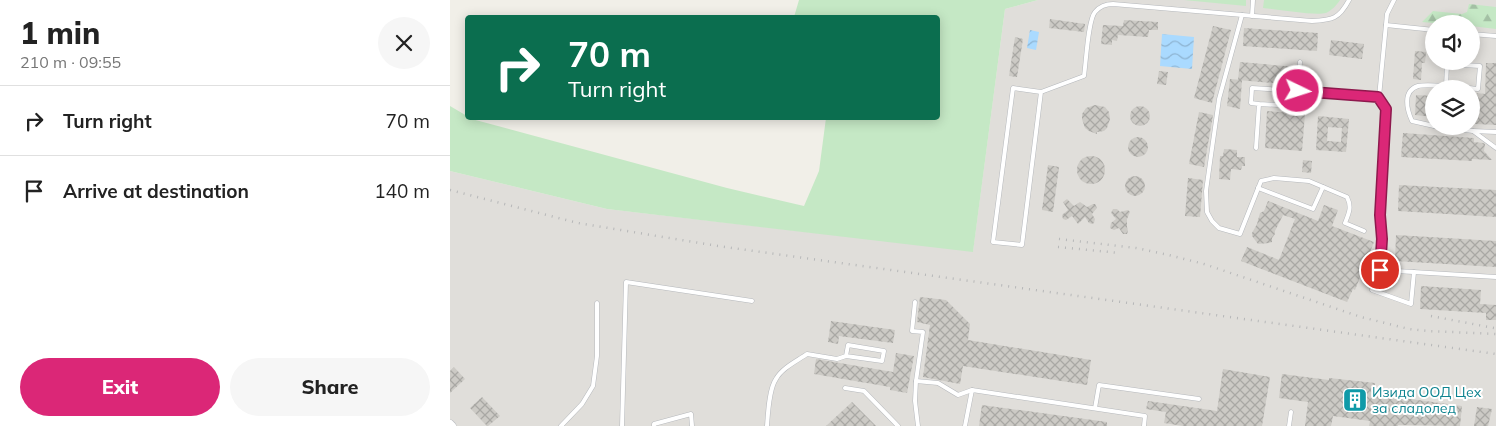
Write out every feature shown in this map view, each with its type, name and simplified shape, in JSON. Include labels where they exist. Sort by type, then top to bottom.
[{"type":"lane","points":[[1252,16],[1253,0]]},
{"type":"lane","points":[[1042,92],[1022,245],[993,242],[1013,88],[1042,92],[1084,76],[1092,17],[1099,8],[1106,4],[1312,21],[1331,20],[1343,10],[1349,0]]},
{"type":"lane","points":[[1394,0],[1387,14],[1378,97],[1386,109],[1380,215],[1382,239],[1380,270],[1372,290],[1411,304],[1414,272]]},
{"type":"lane","points":[[1242,15],[1221,89],[1210,157],[1206,203],[1207,212],[1212,221],[1219,228],[1240,234],[1261,181],[1274,178],[1308,181],[1347,197],[1350,211],[1345,223],[1364,231]]},
{"type":"lane","points":[[1386,25],[1425,29]]},
{"type":"lane","points":[[1480,35],[1496,36]]},
{"type":"lane","points":[[1300,62],[1298,91],[1296,106],[1251,103],[1252,88],[1298,91],[1378,97]]},
{"type":"lane","points":[[1447,64],[1480,66],[1478,89],[1446,87],[1447,64]]},
{"type":"lane","points":[[1425,87],[1417,87],[1413,90],[1409,94],[1407,103],[1412,121],[1425,124]]},
{"type":"lane","points":[[1256,148],[1259,104]]},
{"type":"lane","points":[[1480,131],[1496,132]]},
{"type":"lane","points":[[1478,135],[1496,148]]},
{"type":"lane","points":[[1258,188],[1313,209],[1323,187]]},
{"type":"lane","points":[[1380,270],[1496,278]]},
{"type":"lane","points":[[622,426],[626,282],[752,301]]},
{"type":"lane","points":[[915,302],[912,330],[923,332],[916,381],[915,401],[918,426]]},
{"type":"lane","points":[[561,426],[582,404],[593,386],[597,356],[597,303]]},
{"type":"lane","points":[[767,426],[770,396],[775,380],[782,372],[807,354],[837,359],[846,356],[882,361],[884,351],[848,345],[846,356]]},
{"type":"lane","points":[[916,381],[938,383],[958,395],[972,390],[1145,416],[1144,426]]},
{"type":"lane","points":[[1095,408],[1099,384],[1199,399]]},
{"type":"lane","points":[[845,388],[864,391],[898,426]]},
{"type":"lane","points":[[965,426],[972,390]]},
{"type":"lane","points":[[1289,426],[1291,412]]},
{"type":"lane","points":[[654,426],[654,424],[690,414],[692,426]]},
{"type":"shaded area","points":[[1038,0],[1496,0],[1496,426],[450,426],[450,171],[607,209],[973,251],[1005,9]]},
{"type":"green space","points":[[799,0],[1038,0],[1005,9],[973,252],[607,209],[450,171],[450,106],[465,115],[465,120],[475,120],[727,188],[804,206],[819,171],[826,120],[940,120],[940,15],[795,15]]},
{"type":"green space","points":[[1184,0],[1246,0],[1246,6]]},
{"type":"green space","points":[[1264,0],[1340,0],[1330,11],[1320,14],[1263,8]]},
{"type":"green space","points":[[1469,4],[1496,7],[1496,29],[1480,27],[1480,15],[1429,15],[1433,11],[1462,14],[1467,12]]},
{"type":"water","points":[[1030,30],[1039,32],[1036,50],[1027,48]]},
{"type":"water","points":[[1162,34],[1194,37],[1192,69],[1160,66]]},
{"type":"building","points":[[1050,19],[1085,24],[1084,32],[1049,28]]},
{"type":"building","points":[[1124,20],[1158,22],[1158,30],[1149,30],[1148,37],[1118,35],[1117,41],[1112,40],[1112,45],[1101,44],[1103,25],[1123,26]]},
{"type":"building","points":[[1213,26],[1231,30],[1212,103],[1194,98]]},
{"type":"building","points":[[1244,28],[1318,33],[1317,51],[1243,46]]},
{"type":"building","points":[[1015,37],[1023,39],[1017,77],[1009,76]]},
{"type":"building","points":[[1331,40],[1364,44],[1362,59],[1329,55]]},
{"type":"building","points":[[1415,51],[1425,52],[1425,63],[1422,63],[1421,80],[1413,79]]},
{"type":"building","points":[[1240,62],[1296,67],[1295,85],[1238,80]]},
{"type":"building","points":[[1486,63],[1496,63],[1496,125],[1480,124],[1480,93],[1485,94]]},
{"type":"building","points":[[1159,71],[1168,72],[1166,85],[1157,84]]},
{"type":"building","points":[[1230,79],[1242,80],[1240,109],[1227,106]]},
{"type":"building","points":[[1416,95],[1425,96],[1425,116],[1415,115]]},
{"type":"building","points":[[1095,105],[1105,107],[1109,112],[1110,119],[1107,128],[1104,131],[1097,132],[1097,134],[1085,128],[1082,119],[1082,114],[1086,108]]},
{"type":"building","points":[[1140,106],[1147,109],[1150,116],[1147,123],[1140,126],[1133,123],[1130,116],[1133,109]]},
{"type":"building","points":[[1267,111],[1305,114],[1302,151],[1265,148]]},
{"type":"building","points":[[1199,112],[1213,115],[1204,167],[1189,164]]},
{"type":"building","points":[[1318,116],[1349,119],[1346,152],[1316,150]],"holes":[[[1328,127],[1342,128],[1341,142],[1327,141]]]},
{"type":"building","points":[[1403,133],[1474,138],[1474,142],[1485,144],[1484,151],[1492,160],[1472,159],[1472,161],[1401,157]]},
{"type":"building","points":[[1138,137],[1145,140],[1148,147],[1145,154],[1138,157],[1131,154],[1128,147],[1131,140]]},
{"type":"building","points":[[1224,149],[1237,150],[1237,157],[1245,157],[1245,166],[1242,166],[1241,170],[1231,169],[1230,180],[1219,179],[1220,156],[1223,156]]},
{"type":"building","points":[[1091,156],[1101,160],[1105,170],[1101,180],[1091,184],[1081,180],[1077,170],[1081,160]]},
{"type":"building","points":[[1303,160],[1312,161],[1311,173],[1302,172]]},
{"type":"building","points":[[1048,165],[1059,167],[1053,212],[1042,210]]},
{"type":"building","points":[[1135,176],[1142,179],[1145,186],[1142,193],[1135,196],[1128,193],[1125,186],[1128,179]]},
{"type":"building","points":[[1188,178],[1203,180],[1200,217],[1185,216]]},
{"type":"building","points":[[1399,185],[1496,190],[1496,217],[1398,211]]},
{"type":"building","points":[[1067,199],[1074,206],[1080,202],[1087,207],[1095,204],[1097,208],[1092,214],[1095,219],[1094,223],[1089,223],[1085,217],[1078,224],[1072,216],[1066,220],[1063,219],[1062,215],[1068,210],[1063,202]]},
{"type":"building","points":[[1268,201],[1318,221],[1324,205],[1338,210],[1332,226],[1374,242],[1355,290],[1353,289],[1347,302],[1241,261],[1247,247],[1279,260],[1295,219],[1283,215],[1272,238],[1272,242],[1258,244],[1252,233],[1260,213],[1264,211]]},
{"type":"building","points":[[1113,209],[1117,209],[1120,212],[1128,210],[1130,212],[1127,219],[1127,234],[1123,234],[1119,228],[1114,230],[1110,228],[1111,223],[1116,219],[1111,213]]},
{"type":"building","points":[[1396,235],[1496,241],[1496,267],[1395,261]]},
{"type":"building","points":[[1421,286],[1481,290],[1480,304],[1496,305],[1496,320],[1486,320],[1486,313],[1420,309]]},
{"type":"building","points":[[920,297],[946,300],[970,324],[968,340],[1091,360],[1087,385],[963,366],[960,384],[923,377],[930,325],[917,322]]},
{"type":"building","points":[[831,321],[895,330],[893,343],[839,336],[838,344],[828,342]]},
{"type":"building","points":[[896,353],[914,356],[907,393],[890,390],[890,387],[814,374],[816,359],[893,372]]},
{"type":"building","points":[[454,367],[465,379],[450,393],[450,371]]},
{"type":"building","points":[[1223,369],[1270,377],[1262,426],[1183,426],[1164,423],[1166,412],[1146,409],[1148,401],[1217,411]]},
{"type":"building","name":"Изида ООД Цех за сладолед","points":[[1282,374],[1375,383],[1374,394],[1462,406],[1460,426],[1369,426],[1370,421],[1333,416],[1331,426],[1305,426],[1308,402],[1279,398]]},
{"type":"building","points":[[482,397],[500,416],[488,426],[470,408]]},
{"type":"building","points":[[852,402],[876,426],[826,426]]},
{"type":"building","points":[[982,405],[1107,422],[1107,426],[979,426]]},
{"type":"building","points":[[1477,407],[1492,409],[1488,426],[1474,426]]},
{"type":"railway","points":[[450,190],[578,223],[718,246],[1496,354]]},
{"type":"railway","points":[[1059,239],[1136,248],[1169,255],[1204,264],[1361,317],[1409,329],[1496,334]]},
{"type":"railway","points":[[1058,247],[1120,253]]},
{"type":"railway","points":[[1431,316],[1494,328]]},
{"type":"place","name":"Изида ООД Цех за сладолед","points":[[1355,400]]},
{"type":"route","points":[[1298,91],[1378,97],[1386,109],[1380,215],[1382,239],[1380,270]]}]
